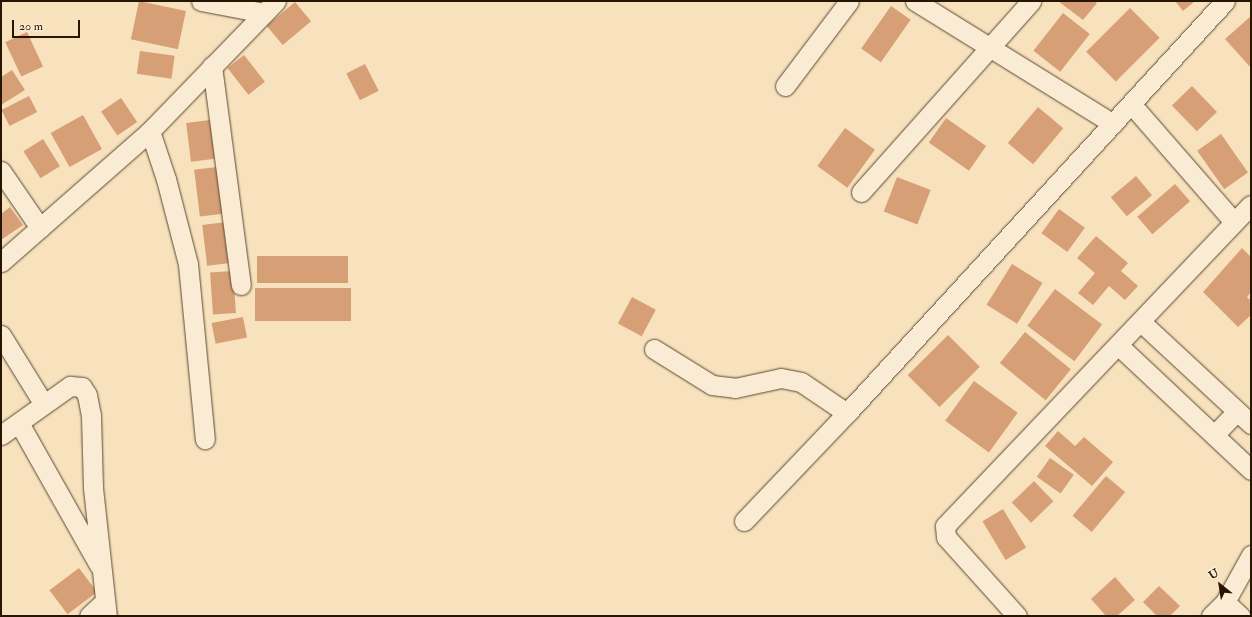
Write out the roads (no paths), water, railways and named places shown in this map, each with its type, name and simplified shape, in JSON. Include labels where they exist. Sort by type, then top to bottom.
[{"type":"street","points":[[201,1],[270,7]]},
{"type":"street","points":[[785,86],[849,1]]},
{"type":"street","points":[[915,1],[1113,124]]},
{"type":"street","points":[[861,192],[1032,1]]},
{"type":"street","points":[[744,521],[847,414],[1132,105],[1225,1]]},
{"type":"street","points":[[1,262],[150,131],[270,7]]},
{"type":"street","points":[[212,66],[241,285]]},
{"type":"street","points":[[1132,105],[1234,222]]},
{"type":"street","points":[[150,131],[166,179],[188,264],[205,440]]},
{"type":"street","points":[[1,171],[40,228]]},
{"type":"street","points":[[1017,616],[946,537],[945,526],[1119,346],[1251,205]]},
{"type":"street","points":[[1141,322],[1251,424]]},
{"type":"street","points":[[1,335],[43,403]]},
{"type":"street","points":[[1119,346],[1251,470]]},
{"type":"street","points":[[654,350],[712,386],[735,388],[781,378],[801,382],[847,414]]},
{"type":"street","points":[[1,435],[19,423],[43,403],[70,386],[82,387],[87,395],[106,609],[89,616]]},
{"type":"street","points":[[1214,435],[1237,411]]},
{"type":"street","points":[[19,423],[102,572]]},
{"type":"street","points":[[1211,616],[1225,602],[1251,555]]},
{"type":"street","points":[[1225,602],[1240,616]]}]
